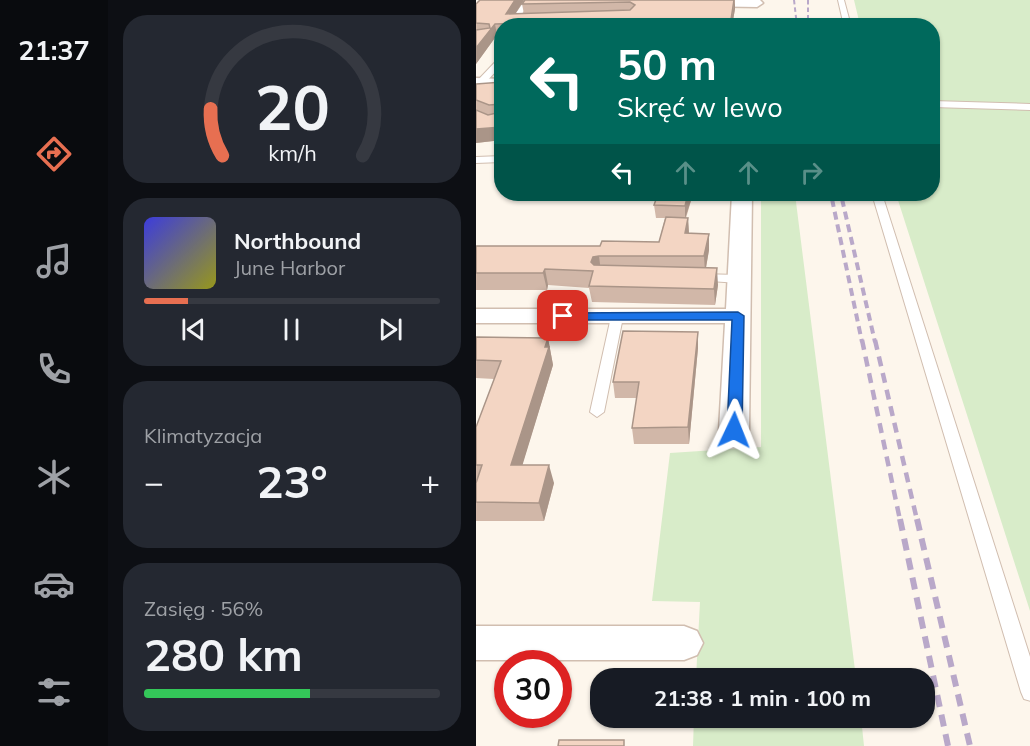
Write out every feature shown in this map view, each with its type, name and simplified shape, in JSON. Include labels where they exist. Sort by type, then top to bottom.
[{"type":"street","points":[[686,1],[756,6]]},
{"type":"street","points":[[478,83],[494,84]]},
{"type":"street","points":[[734,430],[742,201]]},
{"type":"street","points":[[476,316],[738,316]]},
{"type":"street","points":[[476,643],[684,643]]},
{"type":"lane","points":[[516,18],[528,0]]},
{"type":"lane","points":[[841,0],[846,18]]},
{"type":"lane","points":[[478,83],[494,68]]},
{"type":"lane","points":[[940,104],[1031,106]]},
{"type":"lane","points":[[476,160],[494,159]]},
{"type":"lane","points":[[879,201],[1031,692]]},
{"type":"lane","points":[[682,278],[739,279]]},
{"type":"lane","points":[[597,412],[617,316]]},
{"type":"green space","points":[[854,0],[1030,0],[1030,611],[898,201],[940,201],[940,18],[858,18]]},
{"type":"green space","points":[[761,201],[796,201],[855,668],[697,668],[700,602],[652,601],[670,453],[761,447]]},
{"type":"green space","points":[[694,728],[862,728],[864,746],[693,746]]},
{"type":"building","points":[[480,0],[515,0],[506,14],[630,10],[635,5],[630,2],[522,4],[525,0],[734,0],[731,18],[494,18],[494,25],[476,48],[476,30],[490,28],[489,24],[476,23],[476,4]]},
{"type":"building","points":[[494,83],[494,105],[476,100],[476,84]]},
{"type":"building","points":[[476,110],[488,115],[494,114],[494,128],[476,129]]},
{"type":"building","points":[[655,201],[686,201],[685,206],[654,205]]},
{"type":"building","points":[[666,217],[688,218],[685,233],[709,234],[704,256],[599,256],[593,257],[591,262],[594,265],[717,268],[714,289],[589,286],[593,271],[545,269],[543,273],[476,273],[476,246],[600,246],[602,241],[659,242]]},
{"type":"building","points":[[623,331],[698,332],[688,427],[632,428],[639,382],[613,382]]},
{"type":"building","points":[[476,337],[548,338],[545,347],[549,347],[511,465],[549,465],[539,503],[476,502],[476,483],[482,465],[476,465],[476,427],[501,361],[476,360]]},
{"type":"building","points":[[559,740],[624,740],[624,746],[558,746]]},
{"type":"railway","points":[[794,0],[796,18]]},
{"type":"railway","points":[[808,0],[808,18]]},
{"type":"railway","points":[[832,201],[862,342]]},
{"type":"railway","points":[[842,201],[875,342]]},
{"type":"railway","points":[[862,340],[900,520]]},
{"type":"railway","points":[[875,340],[917,520]]},
{"type":"railway","points":[[900,519],[948,746]]},
{"type":"railway","points":[[917,519],[970,746]]},
{"type":"route","points":[[563,316],[738,316],[734,430]]}]
